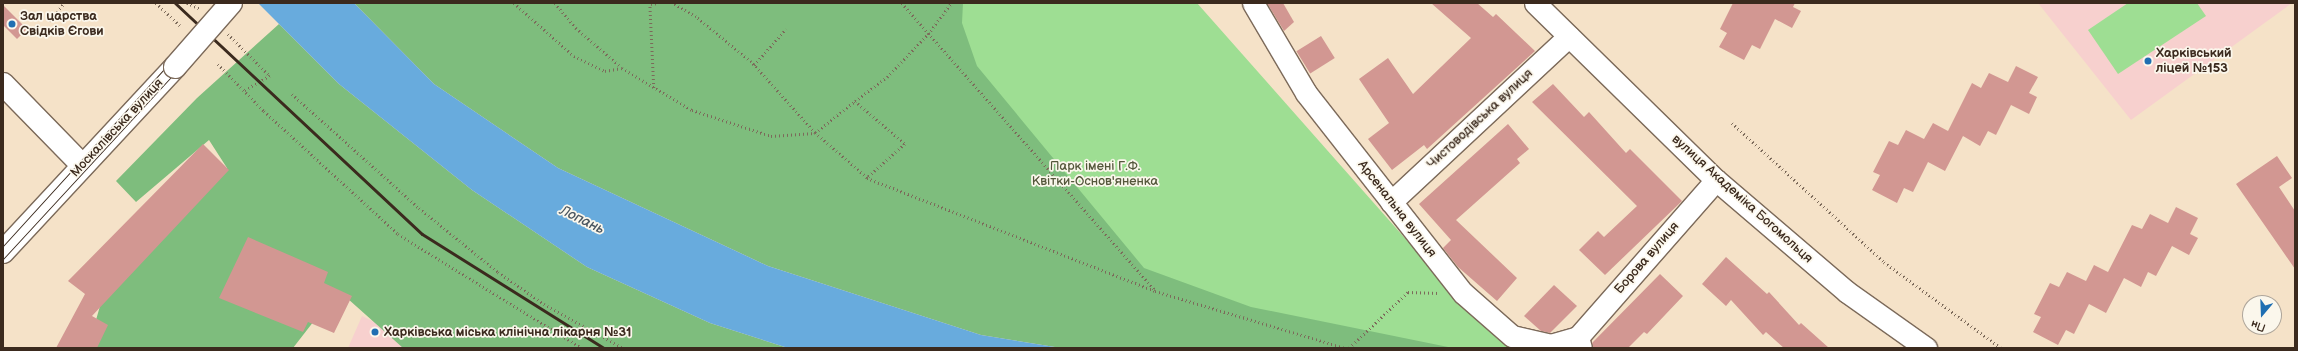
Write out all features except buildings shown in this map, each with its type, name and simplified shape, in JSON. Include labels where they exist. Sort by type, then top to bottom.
[{"type":"street","name":"Москалівська вулиця","points":[[3,252],[82,165],[175,67],[231,3]]},
{"type":"street","name":"Арсенальна вулиця","points":[[1253,3],[1306,93],[1463,293],[1512,336],[1550,345],[1580,343]]},
{"type":"street","name":"вулиця Академіка Богомольця","points":[[1535,3],[1716,180],[1847,292],[1918,346]]},
{"type":"street","name":"Чистоводівська вулиця","points":[[1391,202],[1569,36]]},
{"type":"street","points":[[3,84],[82,165]]},
{"type":"street","name":"Борова вулиця","points":[[1580,343],[1716,180]]},
{"type":"path","points":[[49,21],[64,3]]},
{"type":"path","points":[[156,3],[182,27]]},
{"type":"path","points":[[187,3],[196,4],[208,15]]},
{"type":"path","points":[[514,3],[574,56],[605,71],[622,68]]},
{"type":"path","points":[[555,3],[576,28],[622,68],[654,89],[692,110],[771,136],[815,133],[887,77],[928,34],[951,3]]},
{"type":"path","points":[[654,89],[651,4],[658,3]]},
{"type":"path","points":[[672,3],[696,17],[754,65],[815,133],[867,178],[1155,291],[1345,348]]},
{"type":"path","points":[[902,3],[1155,291]]},
{"type":"path","points":[[754,65],[786,29]]},
{"type":"path","points":[[225,31],[270,76],[244,91]]},
{"type":"path","points":[[218,64],[244,91],[398,234],[582,348]]},
{"type":"path","points":[[292,94],[419,208],[493,268],[544,304],[623,348]]},
{"type":"path","points":[[855,101],[905,144],[867,178]]},
{"type":"path","points":[[1732,123],[1884,262],[2001,348]]},
{"type":"path","points":[[1349,348],[1408,292],[1463,293]]},
{"type":"shaded area","name":"Харківський ліцей №153","points":[[2038,3],[2292,3],[2131,120]]},
{"type":"shaded area","name":"Харківська міська клінічна лікарня №31","points":[[362,316],[428,348],[348,348]]},
{"type":"green space","name":"Парк імені Г.Ф. Квітки-Основ'яненка","points":[[354,3],[1197,3],[1418,253],[1518,348],[1061,348]]},
{"type":"green space","name":"Парк імені Г.Ф. Квітки-Основ'яненка","points":[[354,3],[963,3],[962,23],[977,66],[1144,268],[1251,307],[1453,348],[1061,348],[981,335],[768,266],[558,168],[434,84]]},
{"type":"green space","points":[[2128,3],[2197,3],[2206,16],[2118,74],[2088,30]]},
{"type":"green space","points":[[279,24],[339,84],[472,190],[587,267],[710,323],[788,348],[403,348],[338,290],[293,348],[88,348],[100,306],[227,168],[209,140],[136,202],[116,181],[197,98]]},
{"type":"water","name":"Лопань","points":[[258,3],[354,3],[434,84],[558,168],[768,266],[981,335],[1061,348],[788,348],[710,323],[587,267],[472,190],[339,84]]},
{"type":"tram line","points":[[3,246],[224,3]]},
{"type":"tram line","points":[[3,259],[239,3]]},
{"type":"railway","points":[[175,3],[422,234],[604,348]]},
{"type":"place","name":"Зал царства Свідків Єгови","points":[[12,24]]},
{"type":"place","name":"Харківський ліцей №153","points":[[2148,61]]},
{"type":"place","name":"Харківська міська клінічна лікарня №31","points":[[375,332]]}]
